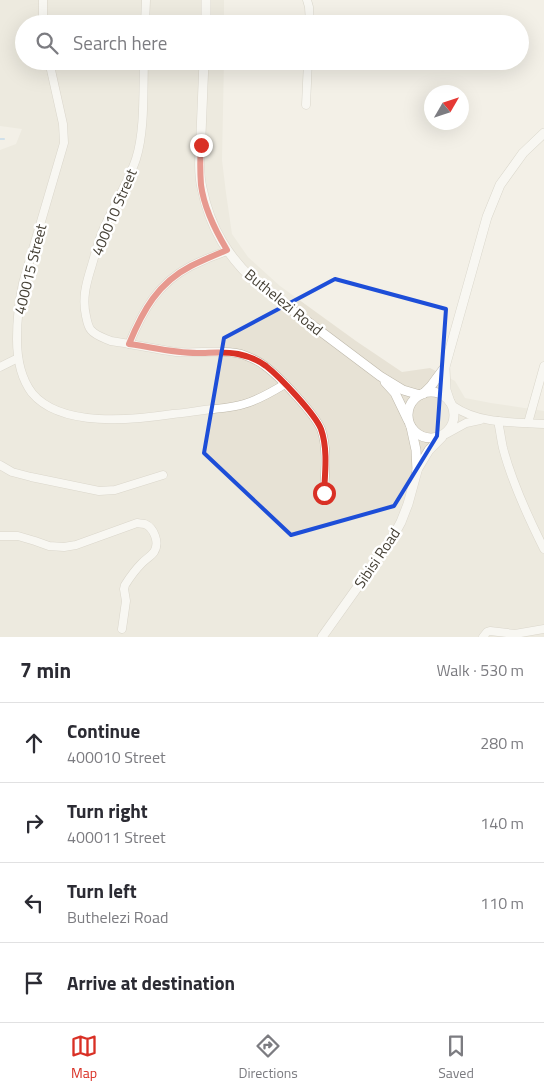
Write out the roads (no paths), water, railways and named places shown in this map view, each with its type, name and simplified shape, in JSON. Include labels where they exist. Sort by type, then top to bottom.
[{"type":"street","points":[[43,0],[43,15]]},
{"type":"street","points":[[146,0],[146,15]]},
{"type":"street","points":[[206,0],[206,15]]},
{"type":"street","points":[[307,0],[309,15]]},
{"type":"street","name":"400015 Street","points":[[51,70],[63,124],[64,143],[19,300],[17,322],[18,358],[27,386],[41,401],[60,412],[91,418],[118,419],[147,418],[229,408],[244,404],[285,384]]},
{"type":"street","name":"400010 Street","points":[[144,70],[139,149],[128,178],[97,245],[84,289],[85,312],[90,329],[111,341],[176,352],[239,354],[260,362],[285,384],[316,420],[321,430],[325,464],[324,493]]},
{"type":"street","name":"Buthelezi Road","points":[[204,70],[200,168],[202,186],[208,212],[216,232],[227,250],[259,285],[380,376],[403,390],[421,395],[430,392],[438,393],[444,396],[451,404]]},
{"type":"street","points":[[306,105],[308,70]]},
{"type":"street","points":[[444,435],[451,428],[454,421],[454,414],[446,390],[445,367],[487,217],[500,185],[523,153],[544,133]]},
{"type":"street","points":[[129,344],[146,307],[164,285],[190,266],[227,250]]},
{"type":"street","points":[[0,367],[18,358]]},
{"type":"street","points":[[528,423],[544,366]]},
{"type":"street","points":[[445,367],[436,380],[410,406],[408,414],[410,424],[416,432],[428,438],[436,438],[466,423],[485,419]]},
{"type":"street","name":"Buthelezi Road","points":[[380,376],[395,393],[410,424]]},
{"type":"street","points":[[451,404],[470,416],[498,421],[544,424]]},
{"type":"street","points":[[498,421],[502,447],[520,499],[544,550]]},
{"type":"street","name":"Sibisi Road","points":[[322,637],[395,533],[408,504],[416,470],[416,450],[410,424]]},
{"type":"street","name":"Sibisi Road","points":[[416,470],[429,450],[444,435]]},
{"type":"street","points":[[0,465],[12,472],[31,477],[99,491],[115,490],[163,475]]},
{"type":"street","points":[[0,536],[18,536],[49,546],[64,547],[76,545],[137,523],[145,524],[151,528],[156,538],[156,548],[125,585],[126,601],[122,629]]},
{"type":"street","points":[[483,637],[486,632],[490,631],[515,634],[544,629]]}]
